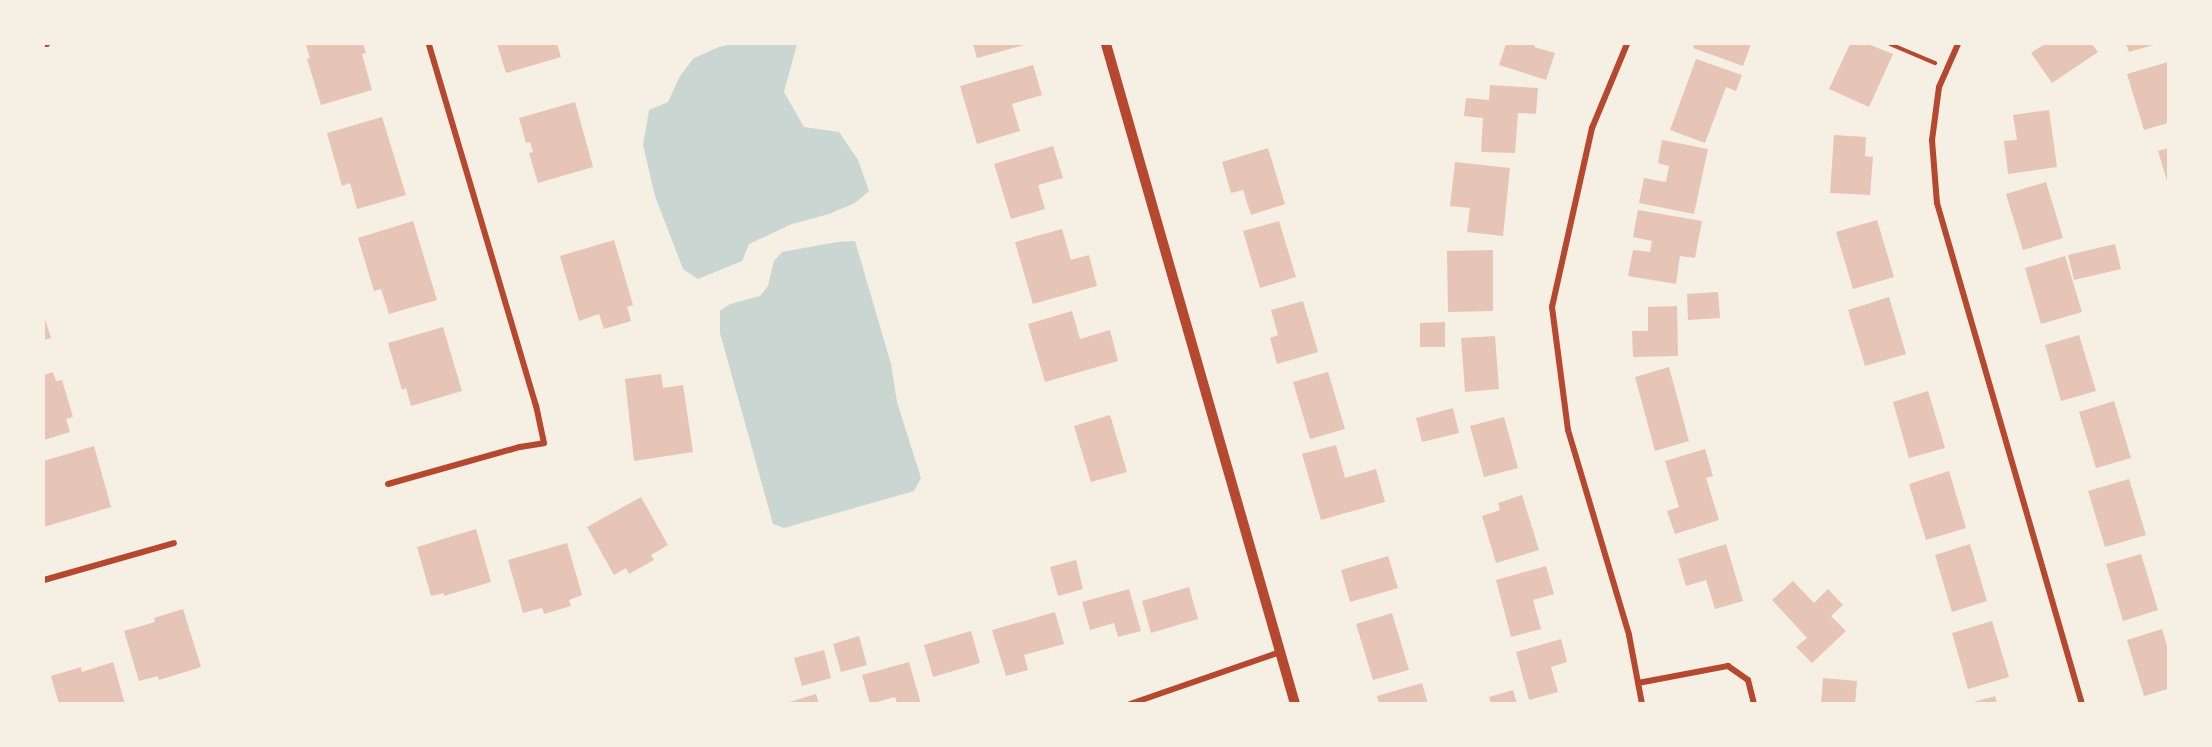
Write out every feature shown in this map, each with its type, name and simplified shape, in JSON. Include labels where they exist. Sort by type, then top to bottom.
[{"type":"street","points":[[388,484],[520,447],[544,443],[536,406],[429,44]]},
{"type":"street","points":[[1106,44],[1295,704]]},
{"type":"street","points":[[1627,44],[1592,128],[1552,307],[1568,430],[1629,635],[1642,704]]},
{"type":"street","points":[[1958,44],[1939,87],[1932,140],[1937,203],[2082,704]]},
{"type":"street","points":[[44,580],[174,543]]},
{"type":"street","points":[[1130,704],[1280,652]]},
{"type":"street","points":[[1638,683],[1728,666],[1748,680],[1754,704]]},
{"type":"path","points":[[1890,44],[1947,68]]},
{"type":"shaded area","points":[[733,44],[797,44],[784,92],[804,127],[839,132],[858,160],[869,191],[855,203],[829,214],[792,224],[749,244],[742,261],[698,279],[683,269],[655,196],[643,145],[649,110],[668,102],[680,76],[694,58],[719,47]]},
{"type":"shaded area","points":[[855,241],[891,364],[897,402],[921,478],[914,491],[784,528],[773,524],[720,333],[720,311],[730,304],[760,296],[768,286],[774,261],[782,252]]},
{"type":"building","points":[[363,44],[366,53],[362,54],[372,90],[321,105],[307,59],[310,58],[306,45]]},
{"type":"building","points":[[497,44],[557,44],[561,57],[506,73]]},
{"type":"building","points":[[973,44],[1024,44],[1024,45],[977,58]]},
{"type":"building","points":[[1506,44],[1535,44],[1534,47],[1555,53],[1546,80],[1499,65]]},
{"type":"building","points":[[1694,44],[1751,44],[1743,66],[1693,48]]},
{"type":"building","points":[[1850,44],[1868,44],[1893,54],[1869,107],[1829,89]]},
{"type":"building","points":[[2045,44],[2092,44],[2098,52],[2052,83],[2031,53]]},
{"type":"building","points":[[2126,44],[2157,44],[2129,52]]},
{"type":"building","points":[[1696,59],[1742,75],[1736,91],[1726,87],[1705,143],[1670,130]]},
{"type":"building","points":[[2168,62],[2168,123],[2144,130],[2127,74]]},
{"type":"building","points":[[1033,65],[1042,95],[1012,104],[1020,131],[977,144],[960,86]]},
{"type":"building","points":[[1490,85],[1538,88],[1536,114],[1518,113],[1515,153],[1481,152],[1483,118],[1464,116],[1466,98],[1489,100]]},
{"type":"building","points":[[575,102],[593,167],[538,183],[529,153],[533,152],[530,142],[526,143],[519,118]]},
{"type":"building","points":[[2049,110],[2057,167],[2008,174],[2004,141],[2017,140],[2013,115]]},
{"type":"building","points":[[382,117],[406,195],[357,209],[350,183],[342,186],[327,133]]},
{"type":"building","points":[[1834,135],[1866,137],[1865,156],[1873,157],[1870,195],[1830,193]]},
{"type":"building","points":[[1662,140],[1708,149],[1694,214],[1639,203],[1644,178],[1666,182],[1669,166],[1658,163]]},
{"type":"building","points":[[1053,146],[1063,178],[1038,185],[1045,209],[1011,219],[994,164]]},
{"type":"building","points":[[1268,148],[1285,204],[1251,215],[1243,190],[1231,193],[1222,162]]},
{"type":"building","points":[[2168,148],[2168,184],[2158,151]]},
{"type":"building","points":[[1455,162],[1510,168],[1503,236],[1467,232],[1470,208],[1450,206]]},
{"type":"building","points":[[2046,182],[2063,238],[2023,250],[2006,194]]},
{"type":"building","points":[[1638,210],[1702,221],[1695,258],[1680,256],[1676,284],[1628,276],[1633,250],[1650,252],[1652,241],[1633,237]]},
{"type":"building","points":[[1877,220],[1894,277],[1853,289],[1836,232]]},
{"type":"building","points":[[413,221],[437,300],[389,314],[381,289],[374,291],[358,238]]},
{"type":"building","points":[[1279,221],[1296,277],[1260,288],[1243,231]]},
{"type":"building","points":[[1062,229],[1071,260],[1089,255],[1097,286],[1033,304],[1015,242]]},
{"type":"building","points":[[614,240],[633,305],[627,307],[631,321],[604,329],[599,314],[579,321],[560,256]]},
{"type":"building","points":[[2115,244],[2121,269],[2074,280],[2068,255]]},
{"type":"building","points":[[1493,250],[1493,311],[1448,312],[1447,251]]},
{"type":"building","points":[[2065,256],[2082,312],[2041,324],[2025,268]]},
{"type":"building","points":[[1718,292],[1720,318],[1688,320],[1687,294]]},
{"type":"building","points":[[1889,297],[1906,354],[1865,366],[1848,310]]},
{"type":"building","points":[[1303,301],[1318,352],[1277,364],[1270,338],[1278,335],[1271,310]]},
{"type":"building","points":[[1677,306],[1678,356],[1633,357],[1632,331],[1648,331],[1648,307]]},
{"type":"building","points":[[1072,311],[1080,339],[1110,330],[1118,361],[1045,382],[1028,324]]},
{"type":"building","points":[[44,316],[51,338],[44,340]]},
{"type":"building","points":[[1445,322],[1445,347],[1420,347],[1420,323]]},
{"type":"building","points":[[443,327],[462,391],[411,406],[406,388],[402,390],[388,343]]},
{"type":"building","points":[[2079,335],[2096,391],[2061,401],[2045,345]]},
{"type":"building","points":[[1495,336],[1499,389],[1465,392],[1461,338]]},
{"type":"building","points":[[1669,367],[1689,441],[1655,451],[1635,377]]},
{"type":"building","points":[[53,372],[56,381],[62,380],[73,417],[66,419],[70,432],[44,440],[44,375]]},
{"type":"building","points":[[1328,372],[1345,429],[1310,439],[1293,382]]},
{"type":"building","points":[[661,374],[663,388],[683,385],[693,452],[634,461],[625,379]]},
{"type":"building","points":[[1928,391],[1945,448],[1909,458],[1893,402]]},
{"type":"building","points":[[2114,401],[2131,458],[2096,468],[2079,412]]},
{"type":"building","points":[[1453,408],[1459,433],[1422,442],[1416,418]]},
{"type":"building","points":[[1110,415],[1127,472],[1091,482],[1074,426]]},
{"type":"building","points":[[1504,417],[1518,468],[1484,477],[1470,426]]},
{"type":"building","points":[[1336,445],[1345,478],[1376,469],[1385,502],[1321,520],[1302,454]]},
{"type":"building","points":[[94,446],[111,507],[44,527],[44,461]]},
{"type":"building","points":[[1705,449],[1713,476],[1706,478],[1719,520],[1675,534],[1667,511],[1679,507],[1665,461]]},
{"type":"building","points":[[1949,471],[1966,528],[1926,540],[1909,484]]},
{"type":"building","points":[[2129,479],[2146,535],[2105,547],[2088,491]]},
{"type":"building","points":[[1522,495],[1539,550],[1496,563],[1482,516],[1500,510],[1498,503]]},
{"type":"building","points":[[641,497],[668,545],[651,555],[654,560],[629,574],[626,568],[614,575],[587,527]]},
{"type":"building","points":[[476,529],[491,582],[444,596],[444,593],[431,596],[417,547]]},
{"type":"building","points":[[567,543],[582,595],[569,600],[571,606],[544,614],[542,608],[523,613],[508,560]]},
{"type":"building","points":[[1726,544],[1743,601],[1715,609],[1706,580],[1686,586],[1678,559]]},
{"type":"building","points":[[1970,544],[1987,601],[1952,612],[1935,555]]},
{"type":"building","points":[[2141,554],[2158,610],[2123,621],[2106,564]]},
{"type":"building","points":[[1388,556],[1398,588],[1350,602],[1341,570]]},
{"type":"building","points":[[1076,560],[1083,589],[1058,596],[1050,567]]},
{"type":"building","points":[[1546,566],[1554,594],[1533,600],[1541,629],[1511,637],[1496,580]]},
{"type":"building","points":[[1793,581],[1814,603],[1828,589],[1843,605],[1831,616],[1846,631],[1812,663],[1796,647],[1807,638],[1772,600]]},
{"type":"building","points":[[1189,587],[1198,619],[1151,633],[1142,601]]},
{"type":"building","points":[[1129,589],[1141,631],[1118,637],[1114,623],[1090,630],[1082,602]]},
{"type":"building","points":[[183,609],[201,667],[159,680],[158,676],[139,681],[124,631],[155,622],[154,618]]},
{"type":"building","points":[[1055,612],[1064,644],[1024,655],[1028,670],[1006,676],[992,630]]},
{"type":"building","points":[[1392,613],[1409,670],[1373,680],[1356,624]]},
{"type":"building","points":[[1992,621],[2009,677],[1968,689],[1952,633]]},
{"type":"building","points":[[2162,629],[2168,649],[2168,689],[2144,696],[2127,640]]},
{"type":"building","points":[[971,631],[980,663],[933,677],[924,645]]},
{"type":"building","points":[[859,636],[867,665],[841,672],[833,644]]},
{"type":"building","points":[[1561,639],[1567,662],[1551,667],[1558,692],[1529,700],[1516,652]]},
{"type":"building","points":[[824,650],[831,678],[802,686],[794,658]]},
{"type":"building","points":[[113,662],[125,704],[59,704],[51,676],[81,667],[82,672]]},
{"type":"building","points":[[909,662],[921,704],[897,704],[895,697],[870,704],[862,675]]},
{"type":"building","points":[[1823,678],[1857,681],[1855,704],[1821,704]]},
{"type":"building","points":[[1422,683],[1428,704],[1379,704],[1377,696]]},
{"type":"building","points":[[1513,690],[1517,704],[1491,704],[1489,697]]},
{"type":"building","points":[[816,694],[819,704],[786,704],[786,703]]},
{"type":"building","points":[[1995,696],[1997,704],[1970,703]]}]
